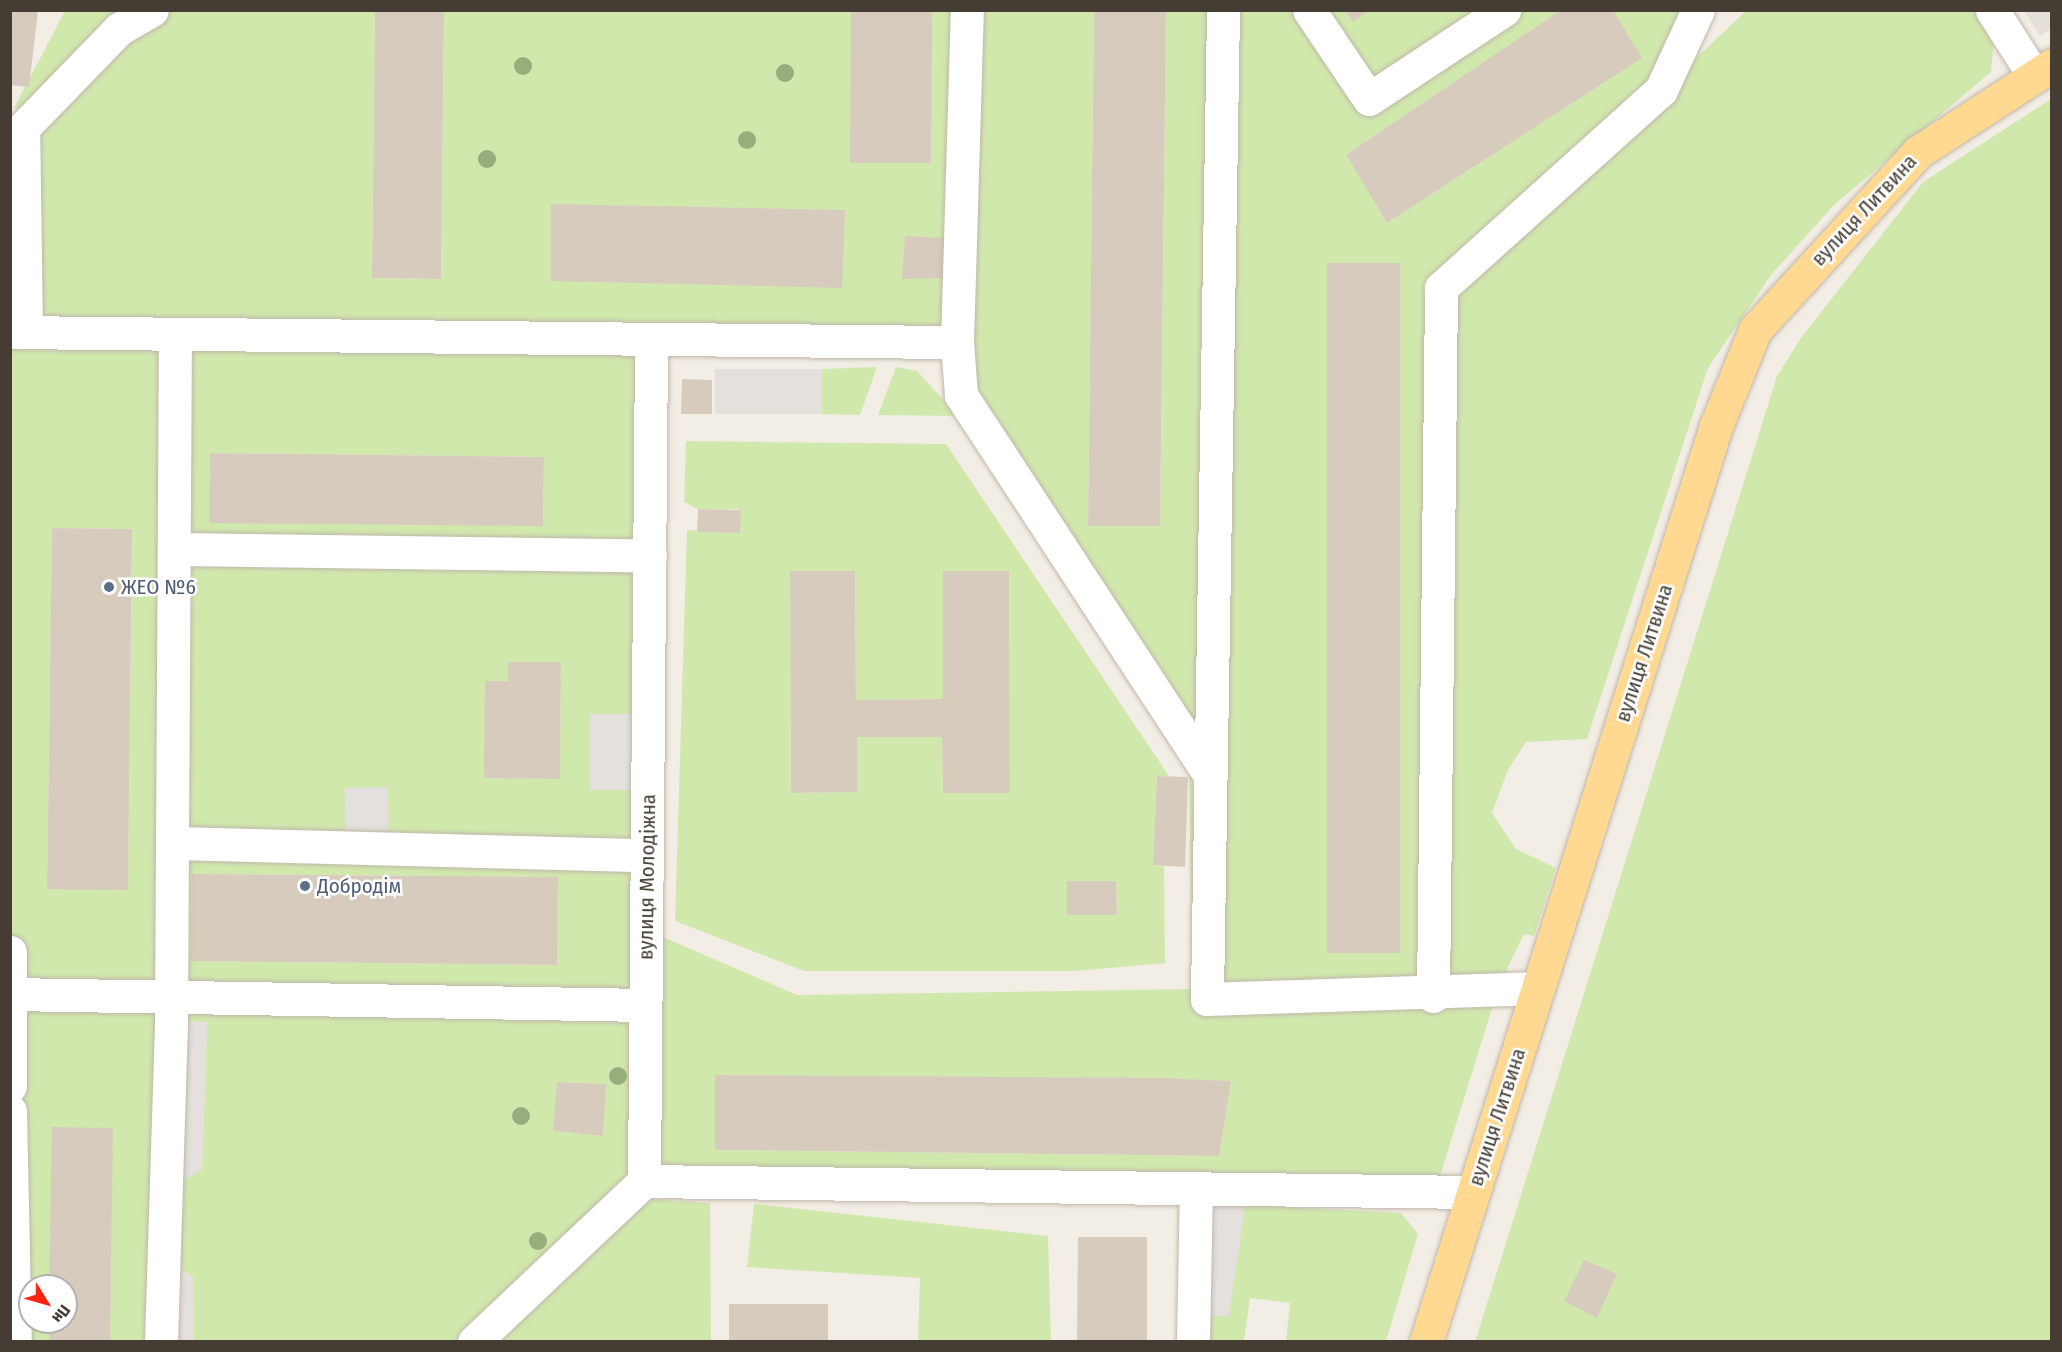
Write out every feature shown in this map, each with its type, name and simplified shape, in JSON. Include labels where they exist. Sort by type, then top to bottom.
[{"type":"main road","name":"вулиця Литвина","points":[[1426,1341],[1716,426],[1755,330],[1918,152],[2043,71]]},
{"type":"street","points":[[152,10],[119,29],[25,109],[18,332],[492,333],[651,340],[957,342]]},
{"type":"street","points":[[967,10],[957,342],[961,395],[1207,771]]},
{"type":"street","points":[[1223,10],[1207,771],[1207,999],[1433,996],[1538,988]]},
{"type":"street","points":[[1309,10],[1369,99],[1504,10]]},
{"type":"street","points":[[1433,996],[1441,288],[1661,90],[1698,10]]},
{"type":"street","name":"вулиця Литвина","points":[[1992,10],[2043,71]]},
{"type":"street","points":[[161,1341],[170,999],[175,334]]},
{"type":"street","name":"вулиця Молодіжна","points":[[644,1181],[651,340]]},
{"type":"street","points":[[175,549],[650,555]]},
{"type":"street","points":[[172,843],[647,855]]},
{"type":"street","points":[[10,952],[10,1086]]},
{"type":"street","points":[[11,994],[170,999],[645,1005]]},
{"type":"street","points":[[10,1111],[15,1341]]},
{"type":"street","points":[[474,1341],[644,1181],[1196,1192],[1473,1192]]},
{"type":"street","points":[[1193,1341],[1196,1192]]},
{"type":"shaded area","points":[[2024,11],[2051,11],[2051,29],[2040,36]]},
{"type":"shaded area","points":[[715,369],[822,369],[822,414],[715,414]]},
{"type":"shaded area","points":[[590,714],[648,714],[648,790],[590,790]]},
{"type":"shaded area","points":[[388,787],[389,848],[346,847],[345,788]]},
{"type":"shaded area","points":[[171,1021],[207,1022],[202,1170],[166,1191]]},
{"type":"shaded area","points":[[1196,1192],[1245,1205],[1229,1316],[1193,1316]]},
{"type":"shaded area","points":[[164,1256],[193,1277],[194,1341],[161,1342]]},
{"type":"green space","points":[[65,11],[375,11],[372,278],[441,279],[444,11],[966,11],[955,330],[651,340],[648,714],[590,790],[648,790],[656,934],[797,995],[1192,989],[1189,769],[959,420],[967,11],[1094,11],[1088,526],[1160,526],[1166,11],[1561,11],[1346,155],[1387,223],[1641,58],[1613,11],[1698,11],[1663,89],[1746,11],[1976,11],[1994,37],[1991,72],[1834,205],[1771,275],[1708,368],[1587,739],[1526,742],[1508,770],[1492,813],[1516,849],[1556,868],[1534,936],[1524,934],[1499,986],[1435,1192],[644,1181],[474,1341],[194,1341],[193,1277],[161,1341],[11,1341],[10,332],[38,112],[14,108]],"holes":[[[1328,263],[1400,263],[1400,953],[1328,953]],[[211,453],[544,457],[543,526]],[[52,528],[132,529],[128,889],[47,889]],[[508,662],[561,662],[560,779],[508,681]],[[193,874],[558,877],[557,965],[192,961]],[[171,1021],[207,1022],[202,1170]],[[716,1075],[1231,1081],[1219,1156],[716,1150]],[[557,1082],[605,1084],[603,1136],[554,1131]]]},
{"type":"green space","points":[[2051,99],[2051,1341],[1475,1342],[1777,376],[1801,338],[1923,182]]},
{"type":"green space","points":[[877,367],[860,415],[822,414],[822,369]]},
{"type":"green space","points":[[896,367],[917,371],[958,416],[878,415]]},
{"type":"green space","points":[[686,441],[946,444],[1169,776],[1157,776],[1153,865],[1164,866],[1165,963],[1076,971],[804,971],[675,921],[687,530],[740,533],[739,509],[698,509],[684,502]],"holes":[[[790,571],[855,571],[856,700],[943,699],[943,572],[1009,571],[1010,793],[943,793],[942,737],[857,737],[857,792],[791,793]],[[1067,881],[1116,881],[1117,914],[1068,915]]]},
{"type":"green space","points":[[650,1199],[710,1203],[711,1341],[501,1341]]},
{"type":"green space","points":[[754,1204],[1048,1236],[1051,1341],[918,1341],[920,1278],[747,1267]]},
{"type":"green space","points":[[1245,1205],[1401,1213],[1418,1234],[1386,1341],[1286,1341],[1290,1303],[1250,1298],[1244,1341],[1193,1342],[1237,1257]]},
{"type":"building","points":[[10,10],[38,10],[29,87],[10,85]]},
{"type":"building","points":[[375,10],[444,10],[441,279],[372,278]]},
{"type":"building","points":[[851,10],[932,10],[931,163],[850,163]]},
{"type":"building","points":[[1094,10],[1166,10],[1160,526],[1088,526]]},
{"type":"building","points":[[1345,10],[1369,10],[1353,22]]},
{"type":"building","points":[[1561,10],[1613,10],[1642,58],[1387,223],[1346,155]]},
{"type":"building","points":[[551,204],[845,210],[842,288],[551,281]]},
{"type":"building","points":[[905,236],[945,238],[944,278],[902,279]]},
{"type":"building","points":[[1327,263],[1400,263],[1400,953],[1327,953]]},
{"type":"building","points":[[682,379],[712,380],[712,414],[681,414]]},
{"type":"building","points":[[210,453],[544,457],[543,526],[209,523]]},
{"type":"building","points":[[698,509],[741,510],[740,533],[697,532]]},
{"type":"building","points":[[52,528],[132,529],[128,890],[47,889]]},
{"type":"building","points":[[790,571],[855,571],[856,700],[943,699],[943,571],[1009,571],[1010,793],[943,793],[942,737],[857,737],[857,792],[791,793]]},
{"type":"building","points":[[508,662],[561,662],[560,779],[484,778],[485,681],[508,681]]},
{"type":"building","points":[[1157,776],[1188,777],[1185,867],[1153,865]]},
{"type":"building","points":[[192,874],[558,877],[557,965],[191,961]]},
{"type":"building","points":[[1067,881],[1116,881],[1117,915],[1067,915]]},
{"type":"building","points":[[715,1075],[1159,1078],[1231,1081],[1219,1156],[715,1150]]},
{"type":"building","points":[[557,1082],[606,1084],[603,1136],[553,1131]]},
{"type":"building","points":[[52,1127],[113,1128],[110,1342],[49,1342],[49,1334],[78,1334],[78,1274],[49,1274]]},
{"type":"building","points":[[1078,1237],[1147,1237],[1147,1342],[1077,1342]]},
{"type":"building","points":[[1584,1260],[1617,1274],[1597,1318],[1564,1301]]},
{"type":"building","points":[[729,1304],[828,1304],[828,1342],[729,1342]]},
{"type":"place","name":"ЖЕО №6","points":[[109,587]]},
{"type":"place","name":"Добродім","points":[[305,886]]}]
